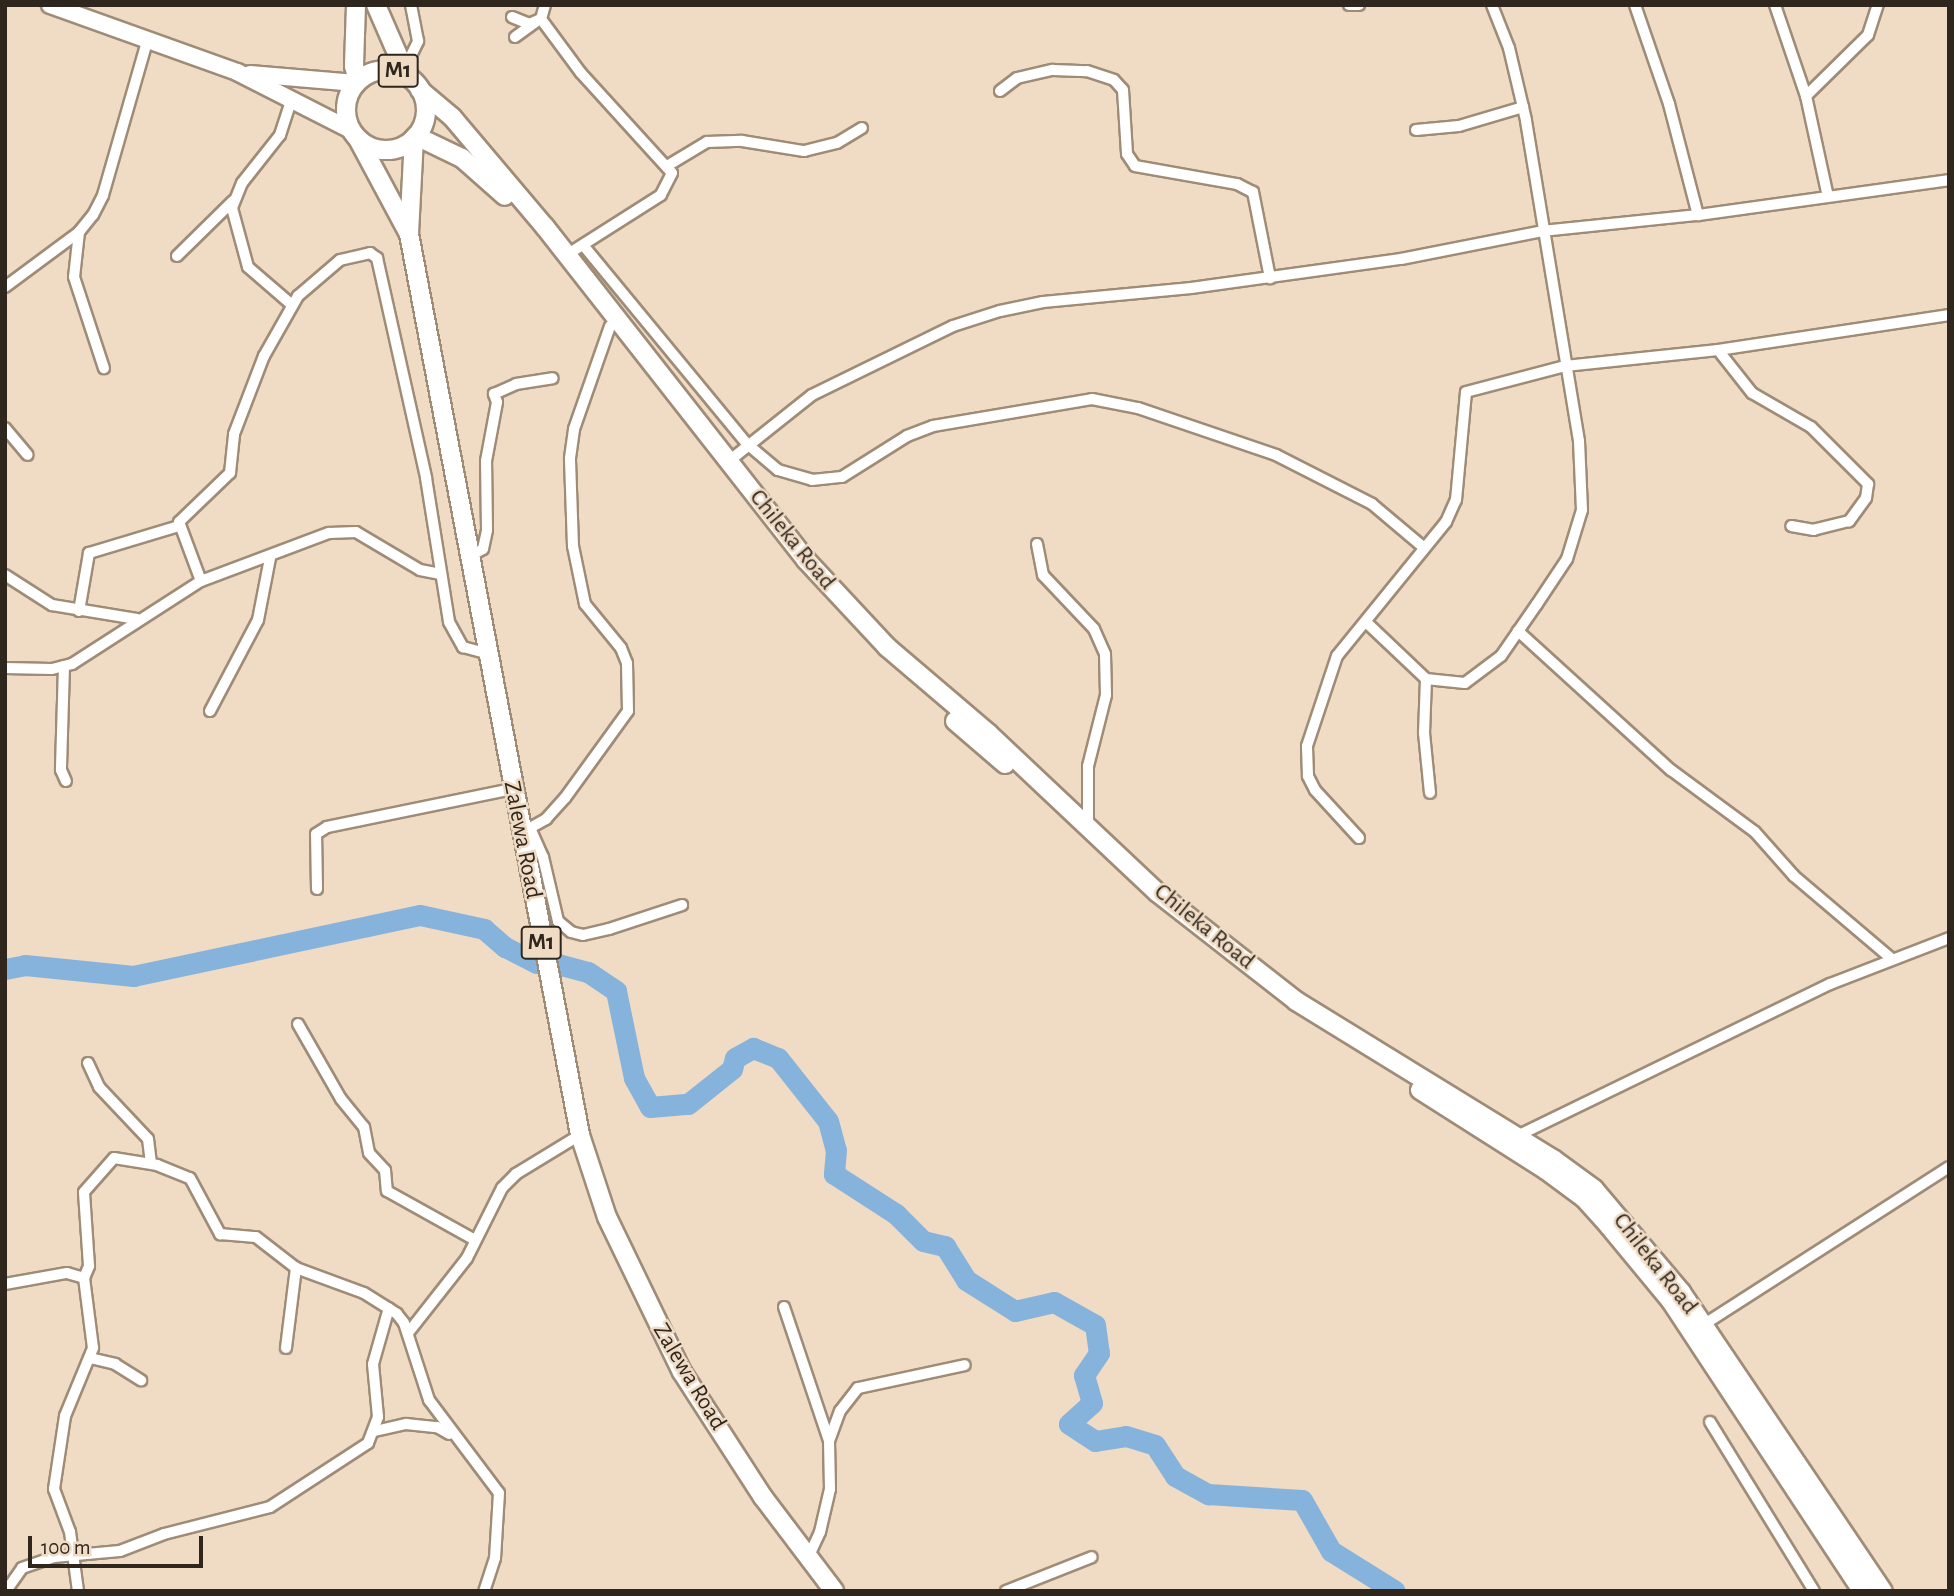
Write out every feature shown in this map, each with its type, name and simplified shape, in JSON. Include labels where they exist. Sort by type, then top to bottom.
[{"type":"highway","name":"M1","points":[[355,135],[345,106],[357,81],[354,66],[356,5]]},
{"type":"highway","name":"M1","points":[[376,5],[406,71],[420,90],[425,118],[415,137]]},
{"type":"highway","name":"M1","points":[[357,81],[382,70],[406,71]]},
{"type":"highway","name":"Chileka Road","points":[[420,90],[452,117],[545,227],[576,250],[729,461],[849,609],[1088,824],[1158,893],[1296,1001],[1517,1136],[1594,1189],[1648,1250],[1862,1591]]},
{"type":"highway","points":[[355,135],[373,148],[391,149],[415,137],[462,158],[487,177],[559,259],[795,564],[882,656],[1034,789],[1151,900],[1281,1002],[1584,1198],[1697,1329]]},
{"type":"highway","name":"Zalewa Road","points":[[355,135],[408,234]]},
{"type":"highway","name":"Zalewa Road","points":[[415,137],[408,234],[512,789],[526,831],[580,1135],[607,1217],[682,1372],[808,1558],[834,1591]]},
{"type":"highway","name":"Chileka Road","points":[[1697,1329],[1882,1591]]},
{"type":"main road","points":[[50,5],[237,72],[292,98],[355,135]]},
{"type":"main road","points":[[237,72],[357,81]]},
{"type":"street","points":[[406,71],[418,41],[411,5]]},
{"type":"street","points":[[515,37],[538,20],[545,5]]},
{"type":"street","points":[[1349,5],[1359,5]]},
{"type":"street","points":[[1366,622],[1426,679],[1448,685],[1465,683],[1501,656],[1567,559],[1582,510],[1579,441],[1564,366],[1522,107],[1492,5]]},
{"type":"street","points":[[1635,5],[1669,104],[1699,215]]},
{"type":"street","points":[[1775,5],[1806,96],[1828,197]]},
{"type":"street","points":[[1806,96],[1868,35],[1878,5]]},
{"type":"street","points":[[512,17],[538,20],[581,73],[672,173],[661,195],[576,250],[746,443],[769,465],[825,481],[842,478],[907,436],[933,426],[1092,399],[1138,408],[1276,455],[1360,497],[1423,547]]},
{"type":"street","points":[[5,287],[79,232],[103,195],[148,38]]},
{"type":"street","points":[[1000,91],[1017,78],[1053,70],[1087,71],[1114,80],[1123,90],[1127,154],[1135,166],[1237,184],[1253,192],[1270,278]]},
{"type":"street","points":[[177,256],[233,201],[281,135],[292,98]]},
{"type":"street","points":[[1416,130],[1447,128],[1522,107]]},
{"type":"street","points":[[667,166],[707,142],[742,141],[804,151],[837,143],[862,128]]},
{"type":"street","points":[[729,461],[746,443],[812,395],[953,326],[1043,302],[1270,278],[1401,259],[1542,231],[1699,215],[1949,180]]},
{"type":"street","points":[[233,201],[248,267],[292,305]]},
{"type":"street","points":[[79,232],[74,277],[104,369]]},
{"type":"street","points":[[79,611],[89,553],[179,526],[230,473],[231,446],[251,382],[292,305],[340,260],[365,253],[377,258],[426,478],[441,574],[455,637],[463,647],[486,653]]},
{"type":"street","points":[[1359,838],[1315,790],[1305,761],[1337,656],[1446,522],[1456,500],[1466,392],[1564,366],[1718,350],[1949,315]]},
{"type":"street","points":[[610,326],[574,429],[570,458],[573,546],[585,604],[621,648],[631,695],[623,723],[565,798],[526,831],[543,857],[558,921],[571,932],[583,935],[609,929],[682,905]]},
{"type":"street","points":[[1718,350],[1752,393],[1811,427],[1868,484],[1866,498],[1849,521],[1814,530],[1791,526]]},
{"type":"street","points":[[469,556],[483,549],[487,530],[486,461],[497,402],[494,394],[516,384],[554,378]]},
{"type":"street","points":[[5,428],[28,455]]},
{"type":"street","points":[[179,526],[201,580]]},
{"type":"street","points":[[5,668],[64,666],[89,654],[137,619],[201,580],[341,531],[356,532],[420,570],[441,574]]},
{"type":"street","points":[[1037,544],[1044,575],[1094,629],[1105,654],[1107,685],[1088,766],[1088,824]]},
{"type":"street","points":[[210,711],[258,620],[270,558]]},
{"type":"street","points":[[5,575],[52,605],[137,619]]},
{"type":"street","points":[[1518,631],[1671,770],[1755,832],[1794,876],[1892,958]]},
{"type":"street","points":[[64,666],[61,770],[66,781]]},
{"type":"street","points":[[1426,679],[1424,733],[1430,793]]},
{"type":"street","points":[[317,889],[316,834],[327,827],[512,789]]},
{"type":"street","points":[[1517,1136],[1665,1068],[1784,1005],[1892,958],[1947,941]]},
{"type":"street","points":[[298,1024],[341,1099],[364,1127],[369,1153],[385,1170],[387,1191],[475,1240]]},
{"type":"street","points":[[88,1063],[99,1087],[148,1139],[151,1163]]},
{"type":"street","points":[[408,1333],[444,1292],[502,1188],[516,1174],[580,1135]]},
{"type":"street","points":[[78,1591],[73,1553],[54,1489],[65,1416],[90,1358],[84,1278],[89,1266],[84,1192],[114,1158],[151,1163],[190,1178],[220,1234],[256,1237],[296,1268],[364,1293],[389,1308],[408,1333],[421,1384],[454,1437],[492,1478],[499,1493],[495,1558],[484,1591]]},
{"type":"street","points":[[1697,1329],[1949,1167]]},
{"type":"street","points":[[286,1348],[296,1268]]},
{"type":"street","points":[[5,1284],[67,1273],[84,1278]]},
{"type":"street","points":[[784,1307],[829,1441],[830,1489],[820,1532],[808,1558]]},
{"type":"street","points":[[6,1591],[22,1568],[73,1553],[120,1551],[164,1534],[270,1507],[368,1443],[375,1431],[373,1364],[389,1308]]},
{"type":"street","points":[[90,1358],[115,1364],[141,1380]]},
{"type":"street","points":[[829,1441],[840,1411],[858,1388],[965,1365]]},
{"type":"street","points":[[1710,1422],[1815,1591]]},
{"type":"street","points":[[375,1431],[423,1425],[454,1437]]},
{"type":"street","points":[[1006,1591],[1092,1557]]},
{"type":"waterway","points":[[5,969],[25,965],[133,976],[420,915],[484,929],[505,947],[536,963]]},
{"type":"waterway","points":[[554,963],[588,972],[616,991],[634,1078],[650,1107],[688,1104],[732,1069],[735,1058],[753,1048],[778,1058],[828,1121],[836,1150],[834,1174],[896,1214],[923,1241],[945,1246],[966,1280],[1015,1311],[1054,1302],[1095,1325],[1099,1353],[1084,1375],[1092,1403],[1069,1424],[1095,1441],[1126,1436],[1155,1445],[1175,1476],[1208,1494],[1302,1500],[1331,1551],[1395,1591]]}]
